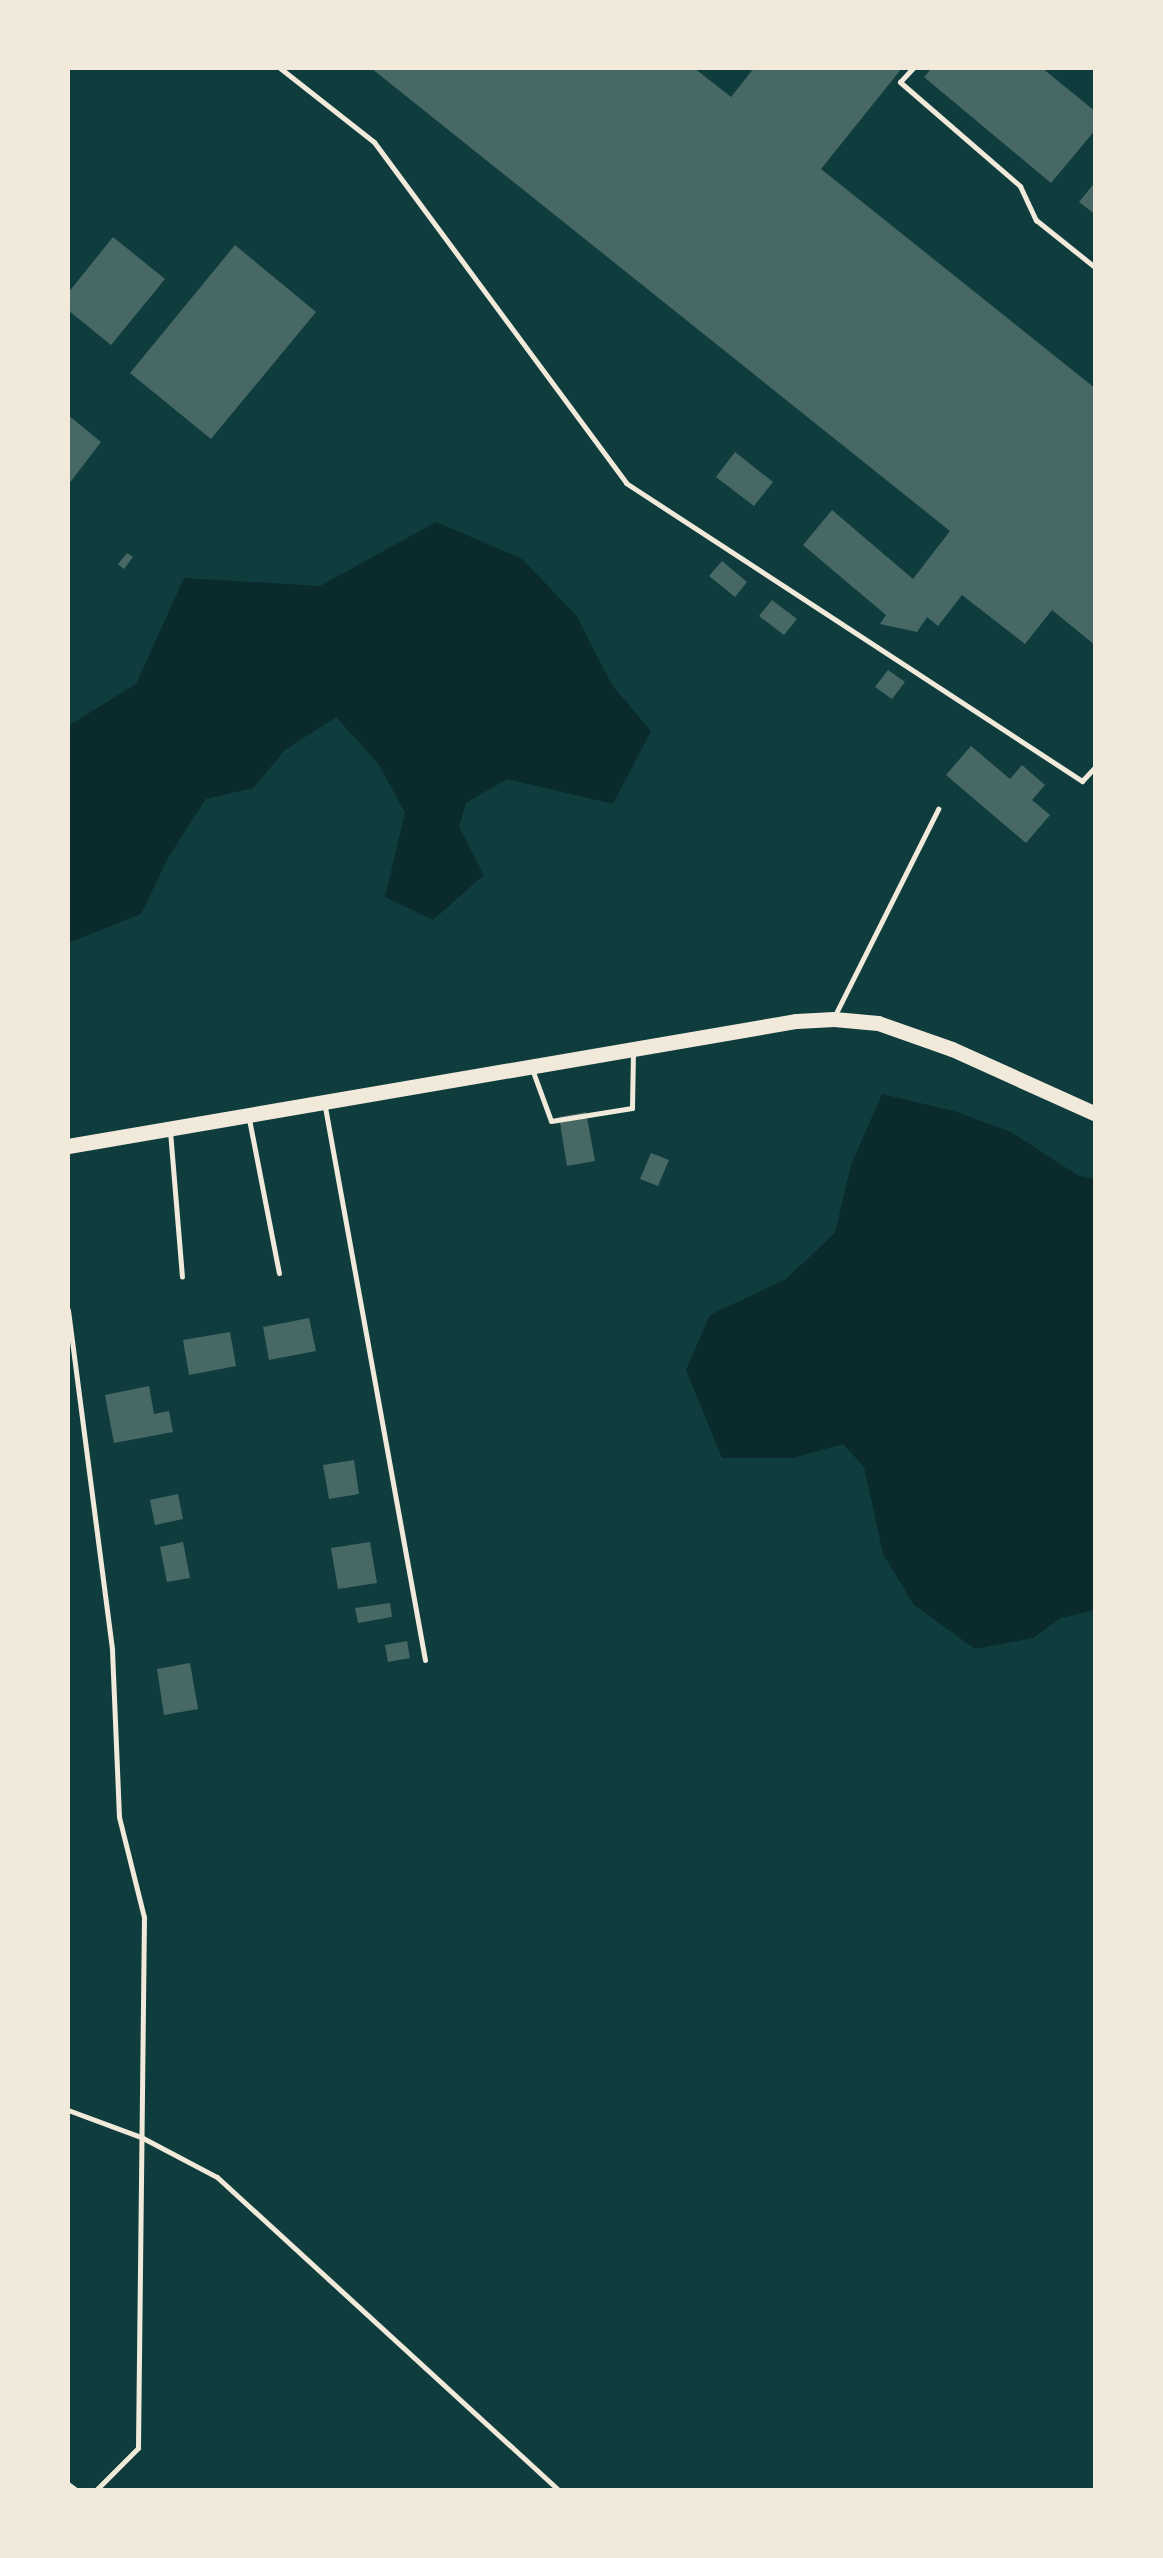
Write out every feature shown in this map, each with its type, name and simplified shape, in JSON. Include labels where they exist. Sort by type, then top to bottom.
[{"type":"main road","points":[[68,1146],[796,1020],[878,1024],[952,1049],[1096,1114]]},
{"type":"lane","points":[[280,68],[374,142],[626,483],[1082,781],[1096,766]]},
{"type":"lane","points":[[913,68],[900,82],[1020,186],[1036,220],[1096,268]]},
{"type":"lane","points":[[834,1019],[938,809]]},
{"type":"lane","points":[[531,1066],[551,1121],[632,1108],[634,1049]]},
{"type":"lane","points":[[324,1103],[425,1660]]},
{"type":"lane","points":[[248,1116],[279,1273]]},
{"type":"lane","points":[[170,1129],[182,1277]]},
{"type":"lane","points":[[68,1310],[112,1650],[119,1817],[144,1917],[138,2448],[96,2490]]},
{"type":"lane","points":[[68,2110],[141,2137],[217,2177],[559,2490]]},
{"type":"lane","points":[[68,2484],[76,2490]]},
{"type":"water","points":[[436,522],[522,559],[576,615],[612,685],[651,731],[613,804],[507,779],[466,803],[459,827],[484,875],[433,920],[385,897],[405,812],[377,762],[336,717],[285,750],[253,788],[206,799],[169,856],[141,914],[68,943],[68,726],[136,684],[184,578],[320,586]]},
{"type":"water","points":[[882,1094],[954,1111],[1011,1132],[1079,1176],[1095,1179],[1095,1610],[1061,1618],[1033,1638],[975,1649],[914,1605],[883,1554],[864,1467],[843,1444],[793,1458],[722,1458],[686,1370],[710,1315],[786,1279],[835,1233],[851,1165]]},
{"type":"building","points":[[371,68],[694,68],[731,97],[754,68],[902,68],[821,169],[1096,389],[1096,646],[1052,610],[1025,644],[962,595],[938,626],[927,617],[917,632],[880,624],[886,615],[803,545],[832,510],[913,579],[950,531]]},
{"type":"building","points":[[932,68],[1042,68],[1096,112],[1096,129],[1051,183],[924,77]]},
{"type":"building","points":[[1096,181],[1096,215],[1079,202]]},
{"type":"building","points":[[113,237],[165,279],[111,345],[68,310],[68,293]]},
{"type":"building","points":[[235,245],[316,312],[211,439],[130,373]]},
{"type":"building","points":[[68,415],[101,442],[68,485]]},
{"type":"building","points":[[735,452],[773,482],[754,506],[716,477]]},
{"type":"building","points":[[127,553],[133,557],[124,569],[118,564]]},
{"type":"building","points":[[722,561],[747,582],[735,597],[709,576]]},
{"type":"building","points":[[772,600],[797,619],[784,635],[759,616]]},
{"type":"building","points":[[888,670],[905,682],[892,699],[875,687]]},
{"type":"building","points":[[971,746],[1010,779],[1022,765],[1045,785],[1032,800],[1050,815],[1026,843],[946,775]]},
{"type":"building","points":[[586,1112],[595,1161],[567,1166],[559,1117]]},
{"type":"building","points":[[651,1153],[669,1160],[658,1186],[640,1179]]},
{"type":"building","points":[[309,1318],[316,1351],[269,1360],[263,1327]]},
{"type":"building","points":[[230,1332],[236,1366],[189,1375],[183,1340]]},
{"type":"building","points":[[149,1386],[154,1414],[169,1411],[173,1432],[114,1443],[105,1395]]},
{"type":"building","points":[[354,1460],[359,1494],[329,1499],[323,1465]]},
{"type":"building","points":[[178,1494],[183,1519],[155,1525],[150,1500]]},
{"type":"building","points":[[183,1542],[190,1578],[167,1582],[160,1547]]},
{"type":"building","points":[[370,1542],[377,1583],[338,1589],[331,1548]]},
{"type":"building","points":[[390,1603],[392,1617],[358,1623],[355,1608]]},
{"type":"building","points":[[407,1641],[410,1658],[388,1662],[385,1645]]},
{"type":"building","points":[[190,1663],[198,1709],[164,1715],[157,1669]]}]
